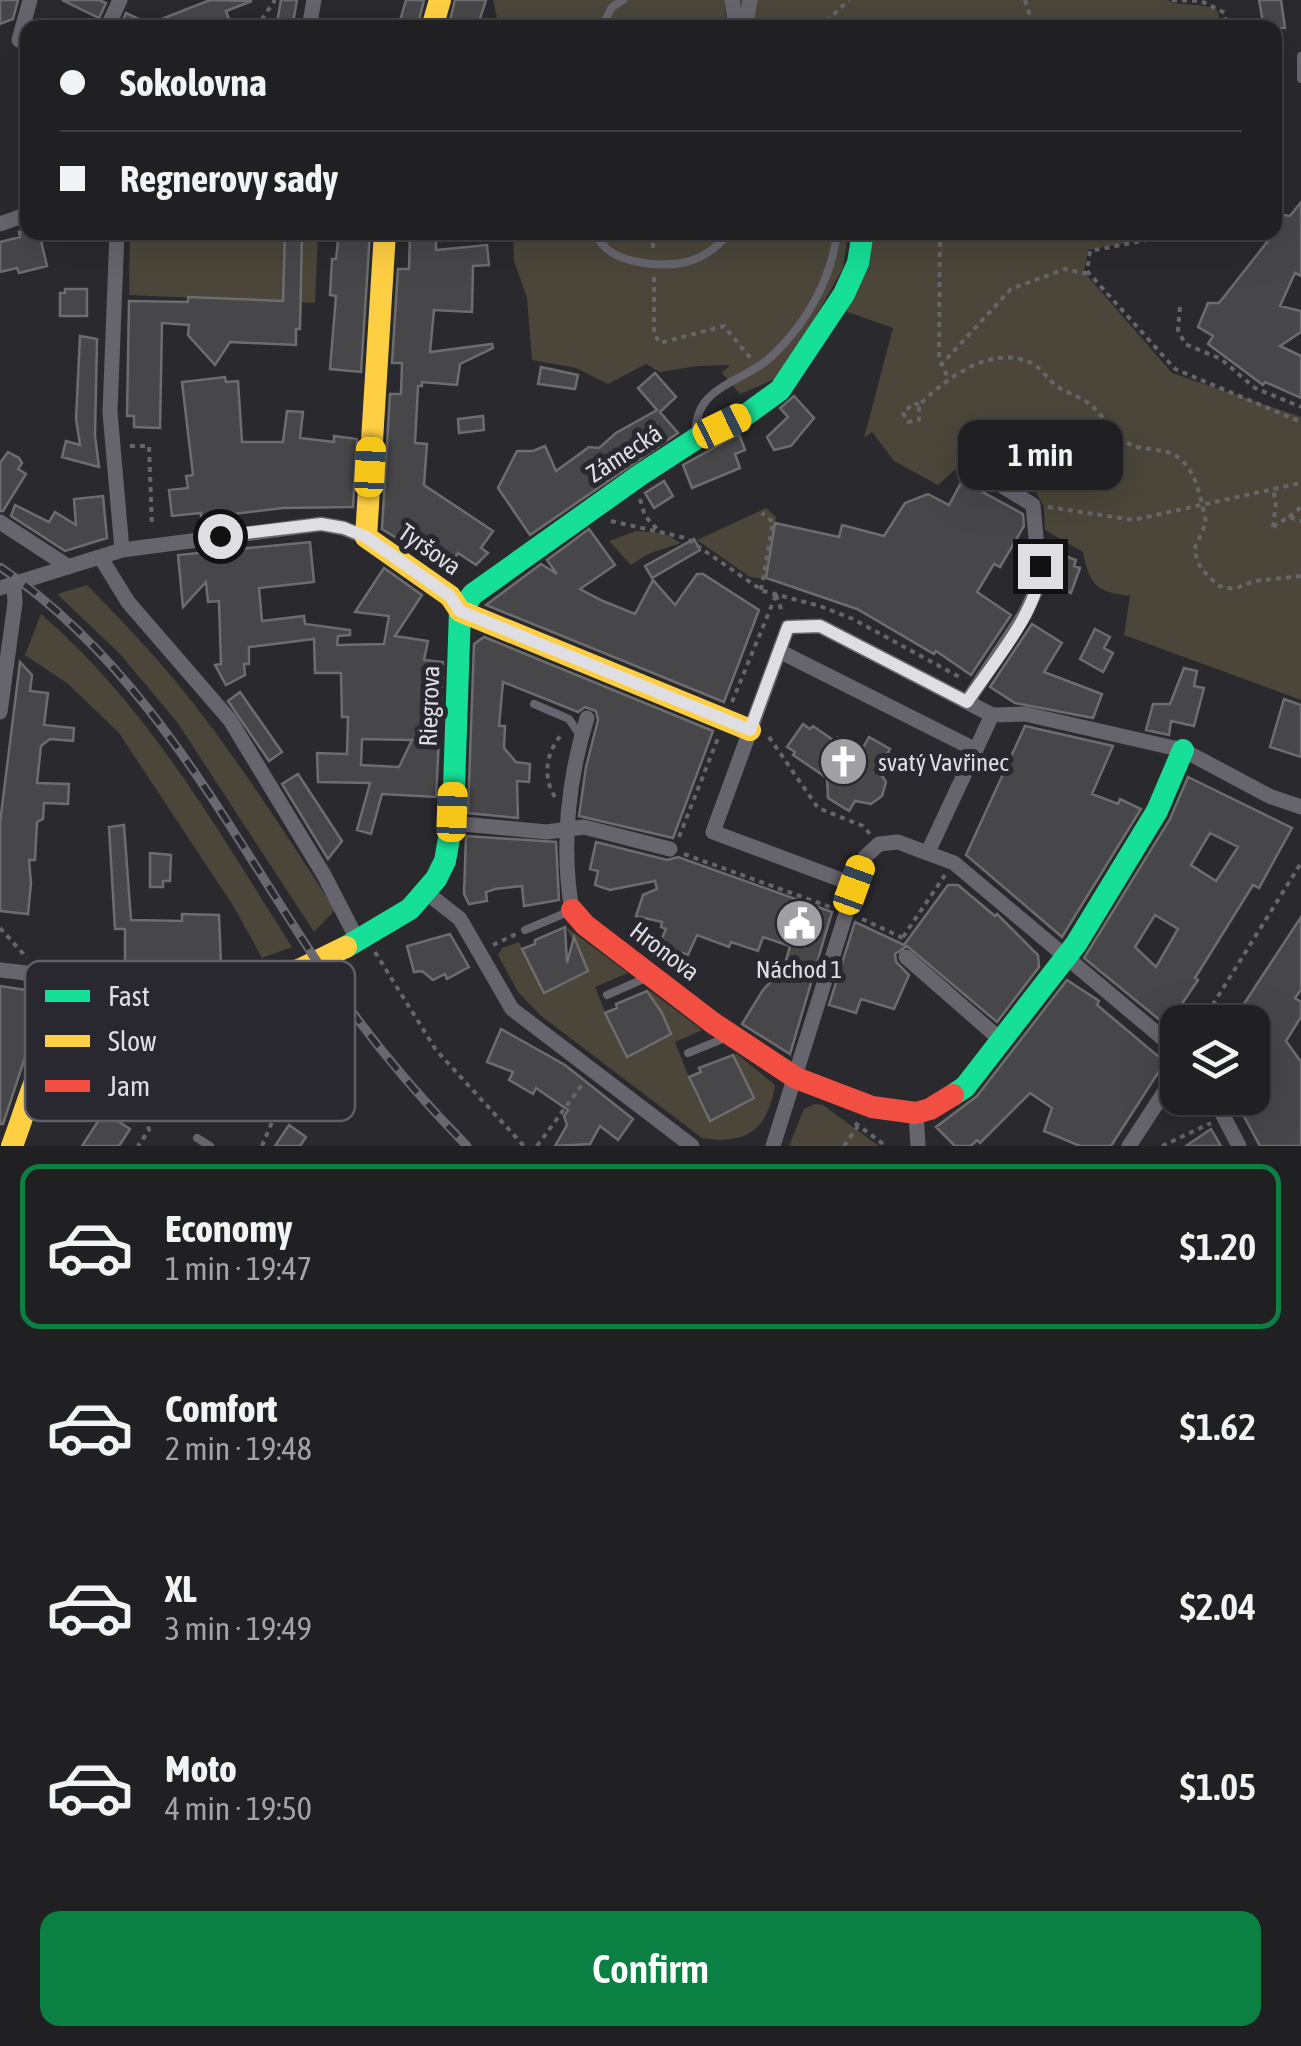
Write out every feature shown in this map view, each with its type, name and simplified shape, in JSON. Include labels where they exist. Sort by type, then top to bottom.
[{"type":"street","points":[[117,240],[110,412],[122,550]]},
{"type":"street","points":[[366,537],[385,240]]},
{"type":"street","name":"Zámecká","points":[[460,611],[473,594],[640,475],[697,438],[747,414],[780,390],[844,294],[858,263],[862,240]]},
{"type":"street","points":[[967,702],[1025,614],[1040,581],[1033,504],[976,470]]},
{"type":"street","points":[[0,522],[70,567]]},
{"type":"street","name":"Tyršova","points":[[7,587],[122,550],[321,524],[344,528],[366,537],[450,596],[460,611],[750,730]]},
{"type":"street","points":[[100,558],[128,602],[230,720],[361,939]]},
{"type":"street","points":[[0,712],[16,603],[7,587]]},
{"type":"street","name":"Riegrova","points":[[322,961],[400,918],[426,893],[445,862],[452,824],[460,611]]},
{"type":"street","points":[[854,885],[713,832],[788,627],[820,626],[992,715],[1025,714],[1183,750],[1269,796],[1301,808]]},
{"type":"street","points":[[779,651],[976,750]]},
{"type":"street","points":[[928,852],[992,715]]},
{"type":"street","points":[[572,910],[568,820],[581,738],[580,720]]},
{"type":"street","points":[[918,1146],[916,1112],[944,1103],[964,1087],[1076,944],[1157,811],[1183,750]]},
{"type":"street","points":[[452,824],[548,832],[568,820]]},
{"type":"street","points":[[568,820],[670,848]]},
{"type":"street","points":[[773,1146],[854,885],[865,857],[879,844],[898,842],[954,863],[1160,1036]]},
{"type":"street","points":[[426,893],[460,918],[512,1010],[692,1146]]},
{"type":"street","name":"Hronova","points":[[572,910],[585,925],[651,976],[796,1078],[872,1107],[916,1112]]},
{"type":"street","points":[[906,957],[1002,1041]]},
{"type":"street","points":[[0,970],[25,973]]},
{"type":"street","points":[[1129,1146],[1160,1099]]},
{"type":"street","points":[[12,1146],[25,1114]]},
{"type":"street","points":[[1224,1117],[1239,1146]]},
{"type":"lane","points":[[605,20],[612,7],[623,0]]},
{"type":"lane","points":[[1301,56],[1301,79]]},
{"type":"lane","points":[[600,240],[604,248],[619,256],[654,264],[684,263],[724,240]]},
{"type":"lane","points":[[697,438],[698,409],[732,378],[758,368],[806,315],[830,267],[835,240]]},
{"type":"lane","points":[[534,704],[580,720]]},
{"type":"lane","points":[[525,930],[572,910]]},
{"type":"lane","points":[[607,995],[651,976]]},
{"type":"lane","points":[[688,1054],[732,1035]]},
{"type":"lane","points":[[198,1138],[210,1146]]},
{"type":"path","points":[[827,20],[848,0]]},
{"type":"path","points":[[1172,0],[1201,1],[1225,13],[1225,20]]},
{"type":"path","points":[[653,240],[656,340],[664,344],[724,326],[758,368]]},
{"type":"path","points":[[940,240],[940,366],[948,378]]},
{"type":"path","points":[[1088,274],[1090,251],[1147,240]]},
{"type":"path","points":[[940,366],[1011,289],[1065,269],[1088,274],[1174,369],[1301,422]]},
{"type":"path","points":[[1180,307],[1178,330],[1185,344],[1221,359],[1254,388],[1301,407]]},
{"type":"path","points":[[919,405],[948,378],[985,362],[1022,360],[1034,364],[1060,388],[1087,402],[1122,440],[1180,458],[1192,475],[1206,523],[1194,550],[1201,569],[1218,586],[1234,589],[1255,581],[1301,576]]},
{"type":"path","points":[[112,447],[149,446],[152,527]]},
{"type":"path","points":[[640,475],[640,498],[646,516],[657,529]]},
{"type":"path","points":[[1033,504],[1133,520],[1301,484]]},
{"type":"path","points":[[1273,490],[1276,502],[1272,527],[1301,507]]},
{"type":"path","points":[[761,590],[773,522],[762,513]]},
{"type":"path","points":[[1289,517],[1301,522]]},
{"type":"path","points":[[609,520],[686,538],[761,590],[853,618],[977,687]]},
{"type":"path","points":[[776,595],[722,719],[674,850],[902,938]]},
{"type":"path","points":[[568,820],[547,780],[552,748],[580,720]]},
{"type":"path","points":[[750,730],[770,738],[818,808],[863,826],[879,844]]},
{"type":"path","points":[[906,957],[896,948],[954,863]]},
{"type":"path","points":[[1213,1005],[1301,863]]},
{"type":"path","points":[[0,928],[30,961]]},
{"type":"path","points":[[490,946],[525,930]]},
{"type":"path","points":[[361,939],[436,1050],[524,1146]]},
{"type":"path","points":[[537,1146],[584,1082]]},
{"type":"path","points":[[1162,1146],[1224,1117]]},
{"type":"path","points":[[138,1146],[149,1130],[147,1121]]},
{"type":"path","points":[[262,1146],[272,1121]]},
{"type":"path","points":[[844,1146],[858,1126]]},
{"type":"shaded area","points":[[493,0],[725,0],[726,20],[497,20]]},
{"type":"shaded area","points":[[738,0],[1167,0],[1217,10],[1220,20],[753,20],[737,7]]},
{"type":"shaded area","points":[[130,240],[318,240],[315,303],[129,295]]},
{"type":"shaded area","points":[[513,240],[847,240],[843,268],[787,368],[775,379],[740,394],[722,373],[730,365],[660,372],[646,364],[608,384],[576,368],[532,360],[527,298],[514,261]]},
{"type":"shaded area","points":[[870,240],[1144,240],[1088,250],[1084,272],[1172,373],[1301,417],[1301,700],[1124,635],[1130,596],[1096,585],[1083,552],[1045,530],[1044,507],[1032,485],[981,457],[967,459],[938,485],[894,461],[872,432],[864,438],[893,328],[845,311]]},
{"type":"shaded area","points":[[766,508],[776,517],[765,579],[750,577],[697,540]]},
{"type":"shaded area","points":[[636,531],[663,533],[681,543],[648,554],[631,565],[609,541]]},
{"type":"shaded area","points":[[87,585],[186,694],[335,910],[314,932],[177,722],[120,654],[57,594]]},
{"type":"shaded area","points":[[41,614],[115,688],[148,729],[208,814],[292,947],[262,958],[234,907],[119,733],[67,683],[25,655]]},
{"type":"shaded area","points":[[566,927],[628,973],[595,987],[627,1056],[659,1041],[660,1014],[649,990],[702,1030],[675,1042],[697,1098],[711,1120],[754,1098],[733,1055],[737,1054],[775,1085],[767,1112],[754,1130],[733,1139],[702,1138],[540,1015],[518,992],[498,955],[502,948],[519,942],[544,993],[576,978],[577,950]]},
{"type":"shaded area","points":[[823,1105],[879,1146],[789,1146],[804,1109]]},
{"type":"building","points":[[0,0],[18,0],[13,19],[0,24]]},
{"type":"building","points":[[62,0],[99,0],[106,3],[99,18]]},
{"type":"building","points":[[210,0],[252,1],[226,11],[227,20],[159,20]]},
{"type":"building","points":[[281,0],[297,0],[293,20],[277,20]]},
{"type":"building","points":[[406,0],[424,0],[419,20],[400,20]]},
{"type":"building","points":[[455,0],[486,0],[480,20],[450,20]]},
{"type":"building","points":[[1259,0],[1281,0],[1285,28],[1282,20],[1263,20]]},
{"type":"building","points":[[1301,202],[1301,276],[1295,273],[1280,306],[1301,311],[1301,332],[1280,346],[1301,356],[1301,398],[1265,382],[1263,385],[1208,344],[1213,336],[1198,327],[1208,303],[1219,303],[1269,240],[1282,240],[1282,215],[1290,216]]},
{"type":"building","points":[[20,237],[41,240],[47,266],[19,273],[17,268],[0,272],[0,242]]},
{"type":"building","points":[[285,240],[302,240],[300,329],[296,329],[296,345],[230,342],[215,365],[188,335],[189,325],[162,323],[160,428],[134,427],[134,416],[127,416],[129,301],[188,302],[188,297],[283,301]]},
{"type":"building","points":[[338,240],[369,240],[361,372],[330,369],[336,296],[330,295],[332,259],[336,259]]},
{"type":"building","points":[[410,240],[436,240],[436,250],[487,245],[489,265],[473,266],[472,312],[434,310],[430,352],[492,344],[493,348],[460,364],[457,385],[422,382],[418,386],[415,443],[427,444],[424,485],[493,531],[481,548],[488,553],[476,565],[458,553],[450,566],[382,529],[390,394],[401,394],[402,363],[392,363],[398,269],[409,269]]},
{"type":"building","points":[[65,289],[87,289],[87,316],[60,316],[60,293],[65,293]]},
{"type":"building","points":[[80,336],[97,339],[95,436],[99,467],[62,457],[66,441],[80,445],[76,419]]},
{"type":"building","points":[[541,367],[578,375],[575,389],[538,384]]},
{"type":"building","points":[[655,373],[676,397],[660,412],[678,433],[530,535],[498,488],[517,451],[545,446],[556,471],[589,447],[599,448],[616,433],[657,410],[638,388]]},
{"type":"building","points":[[225,377],[226,382],[238,381],[242,442],[283,442],[287,411],[303,412],[300,438],[334,442],[334,436],[357,439],[353,507],[283,508],[201,518],[201,513],[172,516],[169,490],[188,488],[186,476],[193,475],[182,382]]},
{"type":"building","points":[[794,396],[814,418],[791,446],[774,450],[767,437],[788,417],[780,408]]},
{"type":"building","points":[[483,416],[484,430],[459,433],[458,419]]},
{"type":"building","points":[[739,434],[745,450],[735,454],[740,468],[692,488],[683,465]]},
{"type":"building","points":[[8,452],[19,458],[22,463],[18,469],[26,474],[0,511],[0,463]]},
{"type":"building","points":[[664,481],[673,496],[654,508],[645,493]]},
{"type":"building","points":[[962,481],[1023,514],[1024,526],[1000,567],[994,564],[977,592],[1011,615],[971,675],[936,651],[934,654],[857,609],[766,578],[775,523],[839,537],[842,525],[884,536],[905,503],[928,494],[949,505]]},
{"type":"building","points":[[103,496],[107,538],[65,551],[11,516],[15,505],[49,522],[55,512],[76,525],[74,499]]},
{"type":"building","points":[[589,529],[615,565],[580,589],[603,601],[635,614],[653,580],[675,605],[697,574],[703,574],[759,610],[724,702],[486,605],[541,564],[557,574],[547,560]]},
{"type":"building","points":[[694,539],[700,550],[652,578],[645,566]]},
{"type":"building","points":[[310,542],[314,582],[259,588],[262,621],[304,616],[305,624],[350,630],[350,635],[338,636],[337,645],[384,644],[389,616],[355,612],[384,568],[422,595],[395,636],[428,641],[424,660],[443,662],[436,797],[382,794],[371,834],[357,830],[370,783],[318,782],[317,753],[347,754],[348,717],[342,717],[341,673],[315,673],[314,639],[249,647],[245,675],[226,685],[215,665],[221,664],[219,601],[208,602],[206,582],[183,607],[178,555]],"holes":[[[362,739],[412,740],[399,767],[361,765]]]},
{"type":"building","points":[[1062,555],[1076,560],[1074,566],[1080,568],[1071,593],[1051,586]]},
{"type":"building","points":[[1032,624],[1062,643],[1044,672],[1102,694],[1093,718],[1015,703],[990,687]]},
{"type":"building","points":[[1095,629],[1110,637],[1104,648],[1113,653],[1103,672],[1080,659]]},
{"type":"building","points":[[484,637],[713,731],[673,838],[579,816],[598,720],[596,711],[585,707],[578,712],[503,682],[499,726],[505,726],[504,748],[516,762],[530,764],[529,782],[517,781],[518,818],[468,813],[474,644]]},
{"type":"building","points":[[20,662],[32,675],[30,691],[48,693],[44,725],[74,728],[73,741],[50,739],[41,746],[37,783],[69,784],[68,804],[44,803],[43,819],[37,822],[35,860],[29,860],[28,914],[0,911],[0,823]]},
{"type":"building","points":[[1184,668],[1197,671],[1194,686],[1204,688],[1194,726],[1171,721],[1169,735],[1146,730],[1153,704],[1170,704]]},
{"type":"building","points":[[240,692],[282,752],[269,761],[228,701]]},
{"type":"building","points":[[1284,699],[1301,705],[1301,757],[1270,747]]},
{"type":"building","name":"svatý Vavřinec","points":[[803,724],[810,729],[813,726],[836,742],[838,738],[860,753],[869,737],[890,749],[878,770],[886,782],[882,796],[871,804],[855,801],[849,811],[828,798],[827,778],[787,747]]},
{"type":"building","points":[[1025,726],[1113,746],[1092,794],[1118,804],[1120,799],[1141,809],[1062,937],[966,855]]},
{"type":"building","points":[[298,774],[342,841],[328,859],[282,784]]},
{"type":"building","points":[[1188,777],[1292,828],[1259,888],[1253,885],[1181,1005],[1160,1005],[1160,1020],[1084,958],[1170,819]],"holes":[[[1210,833],[1238,847],[1216,881],[1191,865]],[[1155,915],[1178,929],[1156,967],[1135,947]]]},
{"type":"building","points":[[124,825],[131,920],[182,921],[182,914],[219,915],[221,961],[125,961],[125,929],[115,929],[109,827]]},
{"type":"building","points":[[466,836],[556,842],[559,900],[524,906],[522,886],[486,892],[487,901],[469,904],[464,894]]},
{"type":"building","points":[[596,842],[667,860],[678,857],[832,912],[790,1054],[742,1024],[763,990],[784,967],[790,946],[763,937],[758,951],[731,942],[729,947],[697,935],[688,955],[659,945],[666,929],[661,927],[662,922],[636,916],[643,895],[657,889],[655,881],[610,890],[595,885],[598,871],[590,869]]},
{"type":"building","points":[[150,853],[171,855],[170,881],[163,881],[163,887],[150,887]]},
{"type":"building","points":[[948,885],[958,885],[997,914],[1038,955],[1039,967],[997,1022],[907,946],[895,954],[896,962],[909,975],[894,1009],[861,999],[856,1013],[829,1005],[855,922],[904,945]]},
{"type":"building","points":[[1301,917],[1301,990],[1295,998],[1301,1002],[1301,1017],[1286,1041],[1301,1062],[1301,1146],[1260,1146],[1243,1115],[1270,1115],[1270,1005],[1243,1005]]},
{"type":"building","points":[[565,927],[567,963],[574,937],[588,971],[544,993],[522,949]]},
{"type":"building","points":[[450,934],[469,967],[447,979],[445,974],[433,980],[422,971],[414,972],[407,946]]},
{"type":"building","points":[[1067,980],[1099,1001],[1097,1005],[1160,1058],[1160,1070],[1111,1146],[1080,1146],[1044,1131],[1052,1108],[1030,1093],[980,1143],[977,1140],[971,1146],[955,1146],[936,1127],[977,1096]]},
{"type":"building","points":[[0,986],[25,990],[25,1057],[0,1124]]},
{"type":"building","points":[[647,991],[671,1034],[627,1057],[605,1013]]},
{"type":"building","points":[[501,1029],[565,1065],[633,1119],[618,1140],[600,1126],[590,1144],[555,1146],[567,1125],[564,1116],[568,1110],[536,1088],[533,1094],[509,1080],[513,1072],[487,1062]]},
{"type":"building","points":[[733,1055],[754,1098],[710,1121],[689,1077],[701,1072],[699,1068]]},
{"type":"building","points":[[98,1121],[118,1121],[130,1129],[119,1146],[82,1146]]},
{"type":"building","points":[[289,1125],[306,1137],[300,1146],[275,1146]]},
{"type":"building","points":[[1211,1129],[1221,1146],[1186,1146]]},
{"type":"railway","points":[[0,567],[53,608],[143,702],[182,754],[317,961]]},
{"type":"railway","points":[[355,1015],[393,1064],[467,1146]]},
{"type":"traffic: fast","points":[[460,611],[473,594],[640,475],[697,438],[747,414],[780,390],[844,294],[858,263],[862,240]]},
{"type":"traffic: fast","points":[[346,947],[410,909],[436,879],[445,861],[453,816],[460,611]]},
{"type":"traffic: fast","points":[[953,1095],[965,1087],[1076,944],[1157,811],[1183,750]]},
{"type":"traffic: slow","points":[[434,20],[440,0]]},
{"type":"traffic: slow","points":[[385,240],[366,537],[450,596],[460,611],[750,730]]},
{"type":"traffic: slow","points":[[317,961],[346,947]]},
{"type":"traffic: slow","points":[[12,1146],[25,1109]]},
{"type":"traffic: jam","points":[[572,910],[585,925],[713,1023],[796,1078],[872,1107],[916,1113],[953,1095]]},
{"type":"place","name":"svatý Vavřinec","points":[[843,762]]},
{"type":"place","name":"Náchod 1","points":[[799,923]]},
{"type":"route","points":[[220,536],[321,524],[344,528],[366,537],[450,596],[460,611],[750,730],[788,627],[820,626],[967,702],[1025,614],[1040,581],[1040,566]]}]
